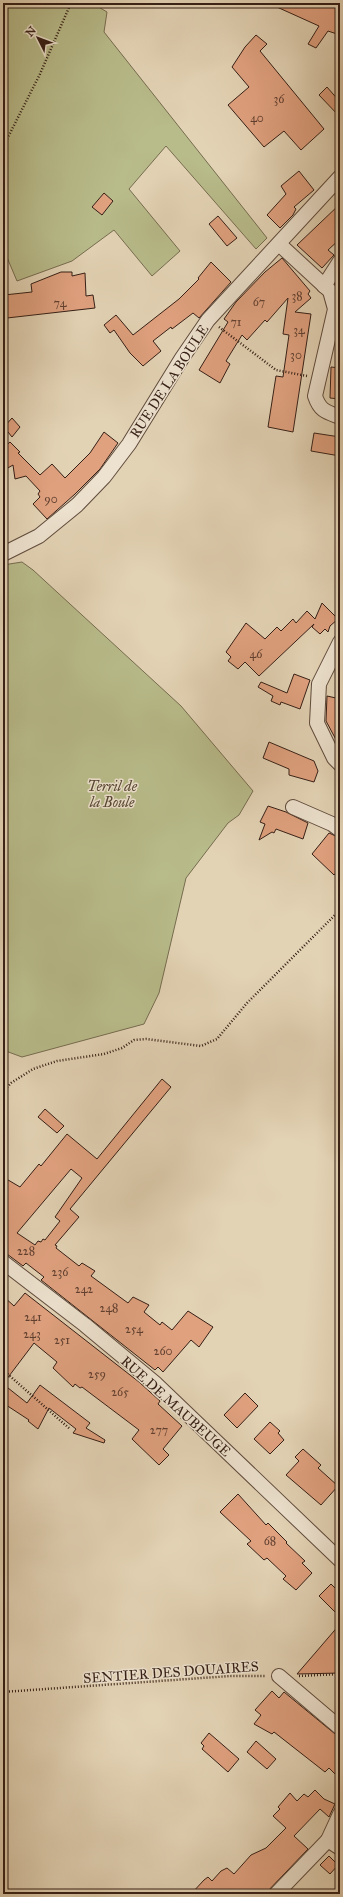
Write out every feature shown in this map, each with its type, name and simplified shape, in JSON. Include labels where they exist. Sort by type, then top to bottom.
[{"type":"street","name":"RUE DE LA BOULE","points":[[3,554],[38,536],[77,505],[104,477],[129,444],[182,358],[208,320],[340,177]]},
{"type":"street","points":[[279,244],[330,291],[335,309],[315,396],[318,405],[325,412],[340,417]]},
{"type":"street","points":[[324,286],[340,261]]},
{"type":"street","points":[[340,642],[319,684],[317,723],[334,758],[340,764]]},
{"type":"street","points":[[293,807],[332,824],[340,830]]},
{"type":"street","name":"RUE DE MAUBEUGE","points":[[3,1262],[85,1325],[156,1384],[340,1560]]},
{"type":"street","points":[[279,1676],[340,1728]]},
{"type":"street","points":[[276,1894],[328,1840],[340,1814]]},
{"type":"street","points":[[328,1840],[340,1848]]},
{"type":"path","points":[[3,147],[40,74],[71,3]]},
{"type":"path","points":[[208,320],[276,370],[319,378]]},
{"type":"path","points":[[3,1092],[11,1083],[33,1069],[57,1060],[104,1054],[122,1048],[134,1040],[146,1039],[202,1046],[217,1039],[247,1003],[340,910]]},
{"type":"path","points":[[3,1370],[70,1429]]},
{"type":"path","name":"SENTIER DES DOUAIRES","points":[[3,1692],[230,1676],[340,1674]]},
{"type":"green space","points":[[3,3],[92,3],[107,12],[104,32],[267,238],[256,249],[166,146],[129,189],[180,251],[152,276],[114,230],[72,261],[17,281],[3,248]]},
{"type":"green space","name":"Terril de la Boule","points":[[22,562],[33,570],[181,706],[253,791],[239,815],[228,823],[186,878],[159,993],[144,1024],[22,1057],[3,1050],[3,565]]},
{"type":"building","points":[[268,3],[329,3],[340,7],[340,35],[328,31],[316,48],[308,44],[319,26]]},
{"type":"building","points":[[256,35],[267,44],[260,51],[324,129],[301,150],[284,131],[264,147],[228,105],[249,87],[232,67],[245,47]]},
{"type":"building","points":[[327,87],[340,102],[340,117],[319,95]]},
{"type":"building","points":[[299,171],[314,190],[294,207],[296,209],[293,215],[280,228],[267,215],[286,194],[281,186]]},
{"type":"building","points":[[104,193],[113,201],[102,215],[92,207]]},
{"type":"building","points":[[340,204],[340,239],[328,250],[334,255],[322,268],[297,245]]},
{"type":"building","points":[[218,216],[237,238],[227,246],[209,224]]},
{"type":"building","points":[[282,258],[310,291],[308,294],[311,298],[295,312],[311,314],[293,432],[268,427],[276,376],[283,377],[289,335],[283,334],[288,298],[267,322],[265,320],[247,340],[242,335],[226,361],[230,364],[220,383],[199,370],[228,322],[224,319],[236,302],[265,272]]},
{"type":"building","points":[[211,262],[231,282],[199,318],[193,313],[153,341],[161,351],[143,366],[130,353],[114,330],[110,333],[104,325],[116,315],[133,335],[179,299],[199,279],[198,278]]},
{"type":"building","points":[[61,272],[72,272],[72,276],[85,273],[86,296],[93,295],[95,308],[7,318],[4,295],[32,292],[31,284]]},
{"type":"building","points":[[331,367],[340,368],[340,399],[330,398]]},
{"type":"building","points":[[12,418],[20,427],[12,437],[4,427]]},
{"type":"building","points":[[104,432],[118,443],[100,469],[47,519],[33,504],[40,497],[38,494],[40,491],[26,476],[15,479],[13,465],[6,469],[4,447],[10,442],[20,452],[18,453],[40,475],[52,464],[65,478],[90,453]]},
{"type":"building","points":[[314,433],[340,437],[340,456],[311,451]]},
{"type":"building","points":[[322,603],[338,619],[330,626],[328,632],[325,629],[320,634],[312,627],[314,624],[259,676],[245,662],[238,669],[228,661],[231,657],[226,652],[246,623],[265,639],[277,627],[281,631],[293,619],[296,623],[307,611],[315,619]]},
{"type":"building","points":[[294,674],[310,680],[300,709],[281,702],[280,705],[271,701],[273,696],[258,687],[261,682],[287,693]]},
{"type":"building","points":[[327,696],[336,698],[336,717],[340,714],[340,747],[326,721]]},
{"type":"building","points":[[269,742],[314,761],[318,771],[314,782],[289,775],[289,769],[263,758]]},
{"type":"building","points":[[268,806],[286,812],[308,823],[303,839],[276,829],[274,833],[272,832],[259,840],[265,824],[260,822]]},
{"type":"building","points":[[329,833],[340,838],[340,868],[334,875],[312,854]]},
{"type":"building","points":[[162,1079],[171,1087],[70,1209],[79,1217],[55,1245],[57,1246],[56,1248],[79,1266],[82,1263],[95,1271],[91,1276],[128,1303],[133,1297],[149,1305],[144,1312],[160,1325],[162,1322],[172,1330],[188,1311],[213,1327],[199,1347],[191,1340],[163,1372],[158,1367],[155,1370],[41,1280],[44,1277],[26,1263],[23,1266],[3,1251],[3,1177],[20,1187],[39,1164],[41,1166],[67,1134],[97,1159]],"holes":[[[71,1169],[82,1178],[55,1217],[60,1221],[45,1240],[43,1239],[41,1242],[38,1241],[35,1245],[17,1233]]]},
{"type":"building","points":[[45,1109],[64,1126],[57,1133],[38,1117]]},
{"type":"building","points":[[25,1293],[139,1382],[160,1401],[158,1404],[182,1426],[163,1449],[169,1455],[159,1465],[132,1439],[139,1430],[82,1387],[80,1388],[75,1384],[73,1387],[53,1368],[57,1362],[34,1343],[3,1384],[3,1296],[14,1306]]},
{"type":"building","points":[[3,1384],[27,1403],[40,1385],[90,1423],[86,1428],[105,1440],[104,1443],[73,1433],[76,1429],[49,1408],[38,1429],[28,1421],[29,1420],[3,1403]]},
{"type":"building","points":[[245,1393],[258,1406],[237,1428],[224,1415]]},
{"type":"building","points":[[270,1422],[280,1431],[278,1433],[284,1440],[270,1454],[254,1439]]},
{"type":"building","points":[[303,1449],[321,1465],[318,1468],[338,1486],[321,1505],[286,1475],[299,1461],[295,1457]]},
{"type":"building","points":[[238,1494],[266,1525],[268,1523],[305,1561],[302,1563],[312,1573],[296,1590],[283,1579],[286,1576],[267,1558],[264,1560],[247,1544],[251,1541],[220,1512]]},
{"type":"building","points":[[331,1584],[340,1593],[340,1617],[319,1596]]},
{"type":"building","points":[[340,1624],[340,1673],[297,1674],[316,1652]]},
{"type":"building","points":[[272,1691],[279,1698],[284,1692],[340,1738],[340,1779],[329,1768],[325,1772],[274,1732],[272,1734],[254,1724],[261,1715],[255,1710]]},
{"type":"building","points":[[209,1733],[239,1759],[228,1772],[202,1749],[204,1746],[201,1743]]},
{"type":"building","points":[[256,1741],[276,1759],[267,1769],[247,1752]]},
{"type":"building","points":[[315,1790],[324,1799],[335,1804],[329,1817],[320,1809],[294,1836],[308,1849],[265,1894],[191,1894],[208,1877],[212,1881],[221,1871],[227,1868],[234,1874],[251,1855],[266,1848],[286,1828],[273,1816],[280,1809],[278,1807],[290,1793],[297,1801],[304,1794],[308,1797]]},
{"type":"building","points":[[329,1856],[338,1865],[330,1874],[320,1865]]}]
